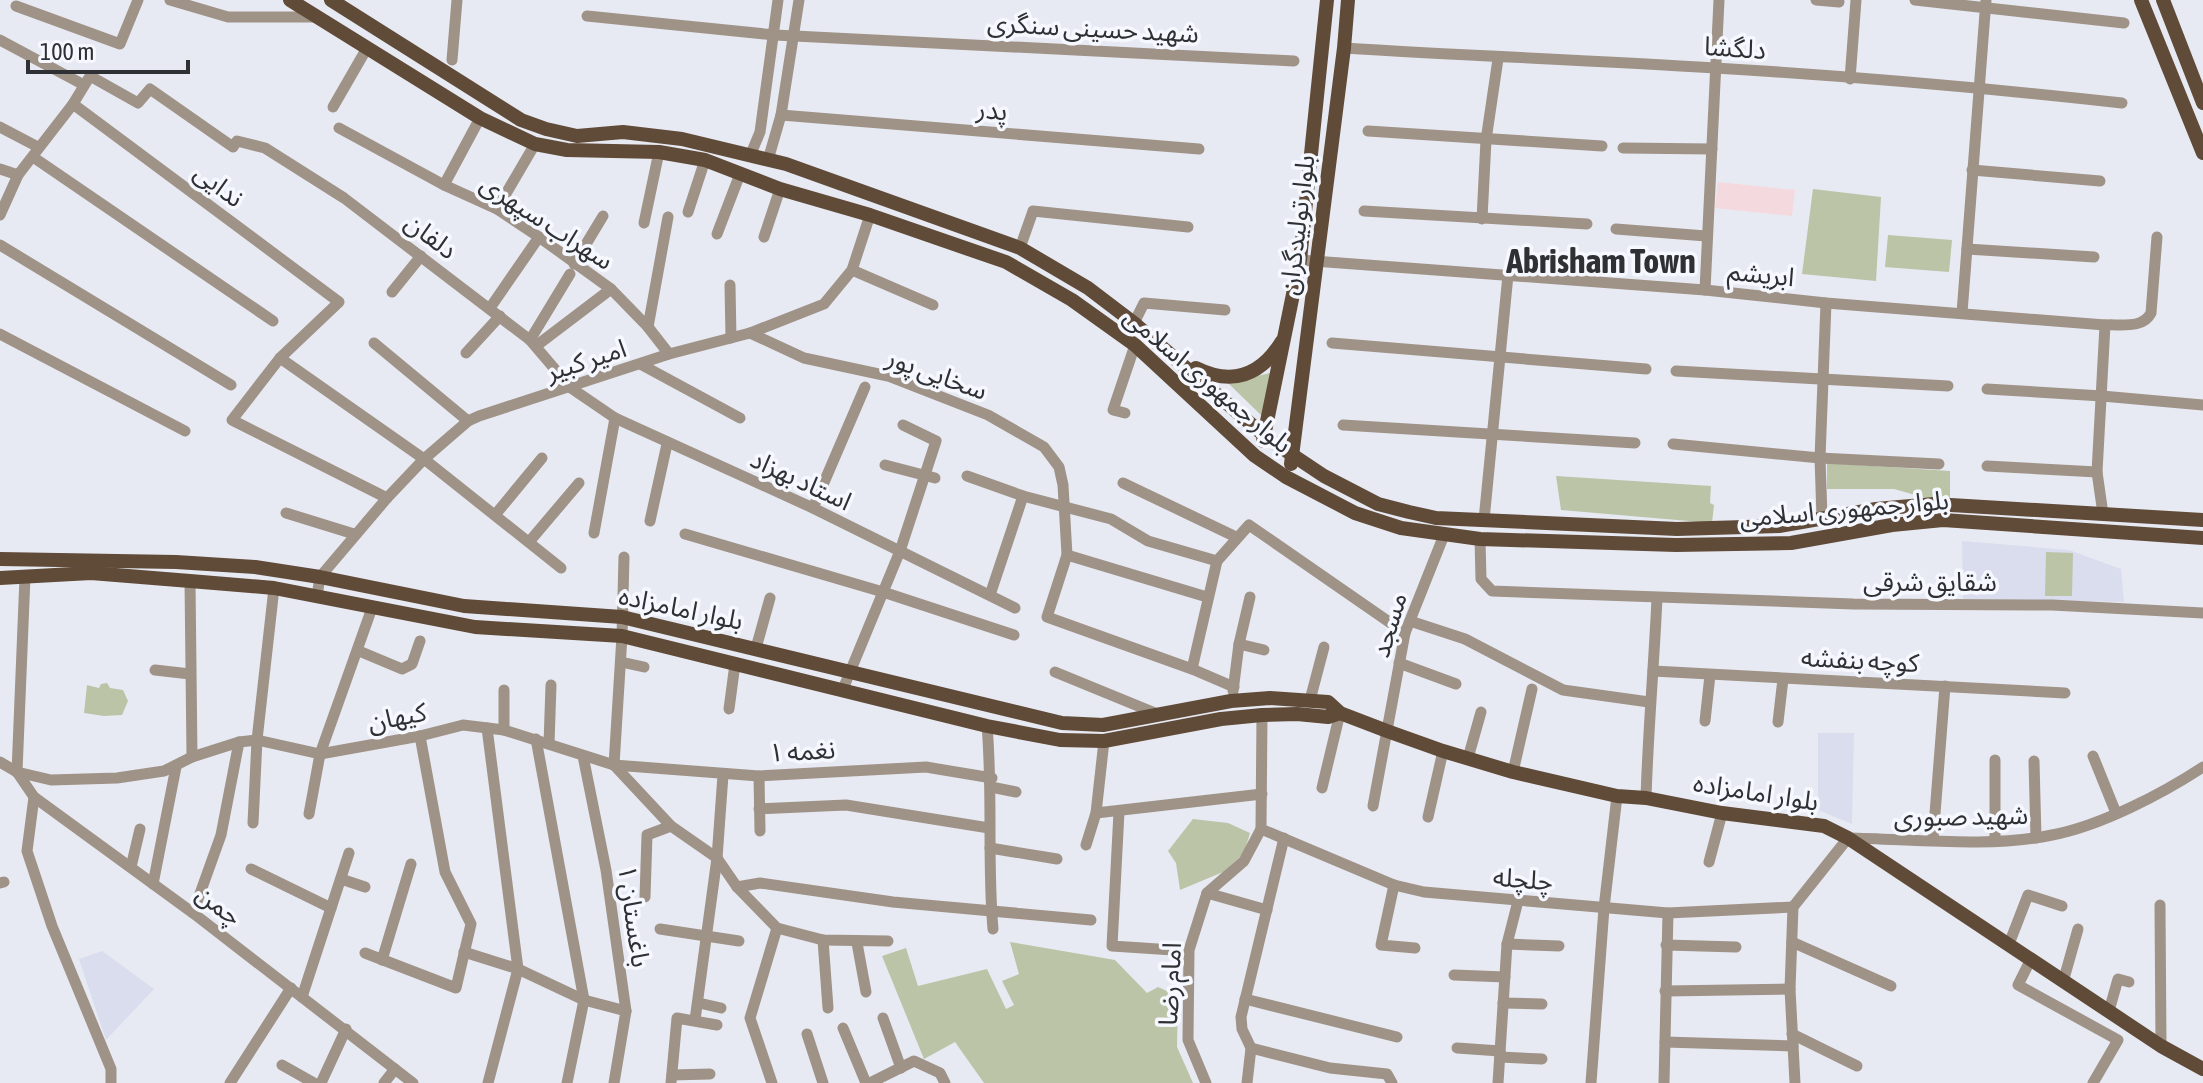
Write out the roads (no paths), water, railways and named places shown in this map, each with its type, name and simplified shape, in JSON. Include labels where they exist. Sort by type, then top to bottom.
[{"type":"main road","name":"بلوار جمهوری اسلامی","points":[[290,0],[322,17],[480,118],[535,144],[567,150],[659,152],[705,160],[780,189],[870,215],[1006,262],[1072,300],[1135,345],[1255,456],[1286,477],[1355,513],[1401,528],[1480,539],[1676,545],[1791,543],[1892,525],[1943,520],[2203,538]]},
{"type":"main road","name":"بلوار جمهوری اسلامی","points":[[331,0],[521,120],[546,129],[577,136],[623,132],[682,139],[786,164],[1020,248],[1088,288],[1134,323],[1266,437],[1324,476],[1378,504],[1436,518],[1677,529],[1779,526],[1822,517],[1934,504],[2203,520]]},
{"type":"main road","name":"بلوار تولیدگران","points":[[1255,456],[1266,437],[1300,260],[1327,0]]},
{"type":"main road","name":"بلوار تولیدگران","points":[[1286,477],[1294,456],[1348,0]]},
{"type":"main road","points":[[2141,0],[2203,153]]},
{"type":"main road","points":[[2163,0],[2203,103]]},
{"type":"main road","points":[[373,51],[389,38]]},
{"type":"main road","points":[[780,189],[786,164]]},
{"type":"main road","points":[[1176,358],[1215,377],[1244,376],[1275,353],[1287,334]]},
{"type":"main road","points":[[1676,545],[1677,529]]},
{"type":"main road","name":"بلوار امامزاده","points":[[0,559],[176,562],[255,567],[464,606],[622,617],[1062,723],[1103,725],[1161,715],[1232,694],[1328,702],[1340,713],[1387,731],[1513,772],[1617,796],[1824,826],[1848,838],[2161,1046],[2203,1069]]},
{"type":"main road","name":"بلوار امامزاده","points":[[0,578],[91,573],[274,588],[475,627],[622,636],[987,726],[1060,740],[1104,741],[1221,719],[1262,715],[1328,717],[1340,713]]},
{"type":"street","points":[[16,6],[120,44],[138,0]]},
{"type":"street","points":[[170,0],[228,17],[322,17]]},
{"type":"street","points":[[452,60],[457,0]]},
{"type":"street","points":[[750,156],[760,132],[778,0]]},
{"type":"street","points":[[768,160],[781,115],[799,0]]},
{"type":"street","points":[[1705,290],[1719,0]]},
{"type":"street","points":[[1816,0],[1839,2]]},
{"type":"street","points":[[1850,79],[1856,0]]},
{"type":"street","points":[[1915,0],[1986,5],[2124,23]]},
{"type":"street","points":[[1962,313],[1986,5]]},
{"type":"street","name":"شهید حسینی سنگری","points":[[587,16],[775,35],[1294,61]]},
{"type":"street","points":[[0,40],[87,80],[73,104],[18,175],[0,215]]},
{"type":"street","name":"دلگشا","points":[[1344,48],[1498,59],[1716,68],[1981,87],[2122,103]]},
{"type":"street","points":[[333,107],[373,51]]},
{"type":"street","points":[[1482,219],[1486,140],[1498,59]]},
{"type":"street","name":"دلفان","points":[[87,80],[138,103],[150,89],[233,147],[237,141],[265,148],[344,198],[533,343],[571,388]]},
{"type":"street","name":"ندایی","points":[[73,104],[339,302],[280,358]]},
{"type":"street","name":"پدر","points":[[781,115],[1199,149]]},
{"type":"street","points":[[444,185],[480,118]]},
{"type":"street","points":[[0,127],[273,321]]},
{"type":"street","name":"سهراب سپهری","points":[[339,128],[444,185],[497,209],[539,237],[572,269],[611,289],[669,354]]},
{"type":"street","points":[[1368,131],[1602,146]]},
{"type":"street","points":[[760,132],[767,140],[776,136]]},
{"type":"street","points":[[497,209],[535,144]]},
{"type":"street","points":[[1623,148],[1712,149]]},
{"type":"street","points":[[644,223],[659,152]]},
{"type":"street","points":[[688,212],[705,160]]},
{"type":"street","points":[[0,169],[18,175]]},
{"type":"street","points":[[1972,170],[2100,181]]},
{"type":"street","points":[[717,234],[740,174]]},
{"type":"street","points":[[764,237],[780,189]]},
{"type":"street","points":[[1020,248],[1033,211],[1188,227]]},
{"type":"street","points":[[1364,211],[1587,224]]},
{"type":"street","name":"امیر کبیر","points":[[320,577],[354,534],[424,459],[468,421],[669,354],[750,333],[824,304],[852,270],[870,215]]},
{"type":"street","points":[[533,343],[603,216]]},
{"type":"street","points":[[648,327],[668,217]]},
{"type":"street","points":[[1616,229],[1706,236]]},
{"type":"street","points":[[466,353],[495,312],[539,237]]},
{"type":"street","name":"ابریشم","points":[[1300,260],[1705,290],[1826,303],[2105,325],[2138,323],[2148,319],[2157,237]]},
{"type":"street","points":[[0,245],[231,385]]},
{"type":"street","points":[[1967,249],[2094,257]]},
{"type":"street","points":[[392,292],[421,256]]},
{"type":"street","points":[[852,270],[933,305]]},
{"type":"street","points":[[1484,520],[1508,275]]},
{"type":"street","points":[[730,285],[731,338]]},
{"type":"street","points":[[533,343],[611,289]]},
{"type":"street","points":[[1134,323],[1144,303],[1225,310]]},
{"type":"street","points":[[1822,517],[1820,458],[1826,303]]},
{"type":"street","points":[[2103,514],[2097,472],[2105,325]]},
{"type":"street","name":"سخایی پور","points":[[750,333],[804,358],[888,376],[988,415],[1044,447],[1059,467],[1067,555]]},
{"type":"street","points":[[0,334],[185,431]]},
{"type":"street","points":[[374,343],[468,421]]},
{"type":"street","points":[[1332,343],[1646,369]]},
{"type":"street","points":[[1125,413],[1113,410],[1135,345]]},
{"type":"street","points":[[387,498],[232,420],[280,358],[424,459],[561,568]]},
{"type":"street","points":[[642,365],[740,418]]},
{"type":"street","points":[[1676,371],[1948,386]]},
{"type":"street","points":[[813,508],[865,387]]},
{"type":"street","name":"استاد بهزاد","points":[[571,388],[615,418],[667,444],[813,508],[1015,608]]},
{"type":"street","points":[[1987,389],[2203,405]]},
{"type":"street","points":[[594,533],[615,418]]},
{"type":"street","points":[[843,689],[930,476],[936,441],[903,425]]},
{"type":"street","points":[[1343,425],[1635,443]]},
{"type":"street","points":[[650,521],[667,444]]},
{"type":"street","points":[[1673,444],[1820,458],[1939,464]]},
{"type":"street","points":[[495,515],[542,458]]},
{"type":"street","points":[[885,465],[930,476]]},
{"type":"street","points":[[1987,466],[2097,472]]},
{"type":"street","points":[[967,476],[1023,496],[1111,519],[1148,541],[1217,561]]},
{"type":"street","points":[[529,542],[579,483]]},
{"type":"street","points":[[1123,483],[1236,537]]},
{"type":"street","points":[[990,595],[1023,496]]},
{"type":"street","points":[[286,513],[354,534]]},
{"type":"street","points":[[1192,669],[1217,561],[1249,525],[1408,627],[1465,639],[1563,690],[1649,702]]},
{"type":"street","points":[[685,534],[883,592],[1014,635]]},
{"type":"street","name":"مسجد","points":[[1373,806],[1408,627],[1444,535]]},
{"type":"street","name":"شقایق شرقی","points":[[1480,539],[1481,579],[1492,591],[1853,604],[2052,605],[2203,613]]},
{"type":"street","points":[[1207,597],[1067,555],[1047,617],[1192,669],[1232,694],[1250,597]]},
{"type":"street","points":[[624,557],[614,765],[671,826],[717,858],[737,887],[777,928],[823,940],[857,943],[888,941]]},
{"type":"street","points":[[17,772],[25,577]]},
{"type":"street","points":[[317,596],[320,577]]},
{"type":"street","points":[[190,581],[192,757]]},
{"type":"street","points":[[253,823],[257,740],[274,588]]},
{"type":"street","points":[[756,648],[770,598]]},
{"type":"street","points":[[1646,798],[1657,598]]},
{"type":"street","points":[[309,814],[320,754],[372,608]]},
{"type":"street","points":[[359,651],[402,669],[412,664],[420,641]]},
{"type":"street","points":[[1239,644],[1264,650]]},
{"type":"street","points":[[1310,700],[1324,647]]},
{"type":"street","points":[[621,662],[644,667]]},
{"type":"street","points":[[1399,663],[1456,684]]},
{"type":"street","points":[[729,709],[735,664]]},
{"type":"street","points":[[155,670],[190,674]]},
{"type":"street","name":"کوچه بنفشه","points":[[1653,671],[2065,693]]},
{"type":"street","points":[[1055,672],[1161,715]]},
{"type":"street","points":[[1705,721],[1710,675]]},
{"type":"street","points":[[1778,722],[1783,679]]},
{"type":"street","points":[[549,744],[551,685]]},
{"type":"street","points":[[1933,839],[1945,686]]},
{"type":"street","points":[[1513,772],[1532,689]]},
{"type":"street","points":[[504,690],[504,730]]},
{"type":"street","points":[[1468,758],[1481,712]]},
{"type":"street","points":[[1322,788],[1340,713]]},
{"type":"street","points":[[1207,893],[1244,861],[1261,829],[1262,715]]},
{"type":"street","name":"کیهان","points":[[17,772],[51,780],[117,778],[164,771],[192,757],[239,742],[257,740],[320,754],[463,725],[504,730],[614,765]]},
{"type":"street","points":[[987,726],[993,929]]},
{"type":"street","points":[[487,728],[518,969],[488,1083]]},
{"type":"street","points":[[365,953],[456,988],[471,924],[445,872],[420,736]]},
{"type":"street","points":[[536,739],[584,1000],[567,1083]]},
{"type":"street","points":[[1086,845],[1096,813],[1104,741]]},
{"type":"street","points":[[193,913],[221,835],[239,742]]},
{"type":"street","points":[[1428,817],[1443,751]]},
{"type":"street","name":"باغستان ۱","points":[[583,756],[606,870],[626,1011],[614,1083]]},
{"type":"street","points":[[2093,756],[2116,813]]},
{"type":"street","points":[[1995,760],[1995,841]]},
{"type":"street","points":[[2034,761],[2036,838]]},
{"type":"street","name":"چمن","points":[[0,762],[17,772],[34,797],[193,913],[413,1083]]},
{"type":"street","name":"نغمه ۱","points":[[614,765],[759,776],[926,767],[991,782],[1016,792]]},
{"type":"street","points":[[153,884],[176,767]]},
{"type":"street","name":"شهید صبوری","points":[[1848,838],[1995,841],[2053,835],[2116,813],[2169,789],[2203,767]]},
{"type":"street","points":[[695,1020],[708,937],[723,775]]},
{"type":"street","points":[[759,776],[760,831]]},
{"type":"street","points":[[1096,813],[1262,794]]},
{"type":"street","points":[[1591,1083],[1604,908],[1617,796]]},
{"type":"street","points":[[34,797],[27,851],[52,926],[111,1069],[111,1083]]},
{"type":"street","points":[[759,809],[846,805],[989,828]]},
{"type":"street","points":[[1119,812],[1112,946],[1173,950]]},
{"type":"street","points":[[1709,862],[1722,813]]},
{"type":"street","points":[[645,897],[647,835],[671,826]]},
{"type":"street","points":[[131,867],[140,829]]},
{"type":"street","name":"چلچله","points":[[1261,829],[1394,885],[1424,892],[1668,913],[1793,907]]},
{"type":"street","points":[[1247,1083],[1251,1048],[1241,1024],[1284,838]]},
{"type":"street","points":[[1795,1083],[1790,989],[1793,907],[1848,838]]},
{"type":"street","points":[[990,848],[1057,859]]},
{"type":"street","points":[[302,997],[349,853]]},
{"type":"street","points":[[382,960],[411,864]]},
{"type":"street","points":[[251,869],[331,908]]},
{"type":"street","points":[[341,879],[365,887]]},
{"type":"street","points":[[737,887],[760,883],[893,902],[1091,920]]},
{"type":"street","points":[[1394,885],[1381,945],[1415,948]]},
{"type":"street","points":[[1207,893],[1267,910]]},
{"type":"street","name":"امام رضا","points":[[1206,1083],[1188,1040],[1188,965],[1189,950],[1207,893]]},
{"type":"street","points":[[2009,944],[2028,895],[2062,906]]},
{"type":"street","points":[[1498,1083],[1507,944],[1518,901]]},
{"type":"street","points":[[2160,905],[2161,1046]]},
{"type":"street","points":[[1664,1083],[1668,913]]},
{"type":"street","points":[[772,1083],[750,1018],[777,928]]},
{"type":"street","points":[[660,929],[739,941]]},
{"type":"street","points":[[2063,982],[2078,929]]},
{"type":"street","points":[[823,940],[828,1008]]},
{"type":"street","points":[[1792,942],[1891,986]]},
{"type":"street","points":[[857,943],[866,992]]},
{"type":"street","points":[[1507,944],[1559,946]]},
{"type":"street","points":[[1666,945],[1736,947]]},
{"type":"street","points":[[464,952],[518,969],[584,1000],[626,1011]]},
{"type":"street","points":[[2031,959],[2018,985],[2118,1040],[2093,1083]]},
{"type":"street","points":[[1454,975],[1505,977]]},
{"type":"street","points":[[2109,1011],[2123,981]]},
{"type":"street","points":[[230,1083],[291,988]]},
{"type":"street","points":[[1665,991],[1790,989]]},
{"type":"street","points":[[1245,999],[1397,1037]]},
{"type":"street","points":[[699,1003],[721,1008]]},
{"type":"street","points":[[1503,1003],[1542,1004]]},
{"type":"street","points":[[710,1074],[671,1079],[677,1018],[717,1025]]},
{"type":"street","points":[[883,1018],[901,1068]]},
{"type":"street","points":[[843,1028],[868,1083],[914,1061],[940,1073],[945,1083]]},
{"type":"street","points":[[321,1083],[346,1029]]},
{"type":"street","points":[[807,1034],[823,1083]]},
{"type":"street","points":[[1665,1042],[1793,1040],[1857,1066]]},
{"type":"street","points":[[1251,1048],[1330,1068],[1387,1074],[1392,1083]]},
{"type":"street","points":[[1457,1048],[1542,1059]]},
{"type":"street","points":[[282,1065],[314,1083]]},
{"type":"street","points":[[1329,1083],[1330,1068]]},
{"type":"street","points":[[384,1083],[395,1069]]},
{"type":"district","name":"Abrisham Town","points":[[1601,261]]}]
